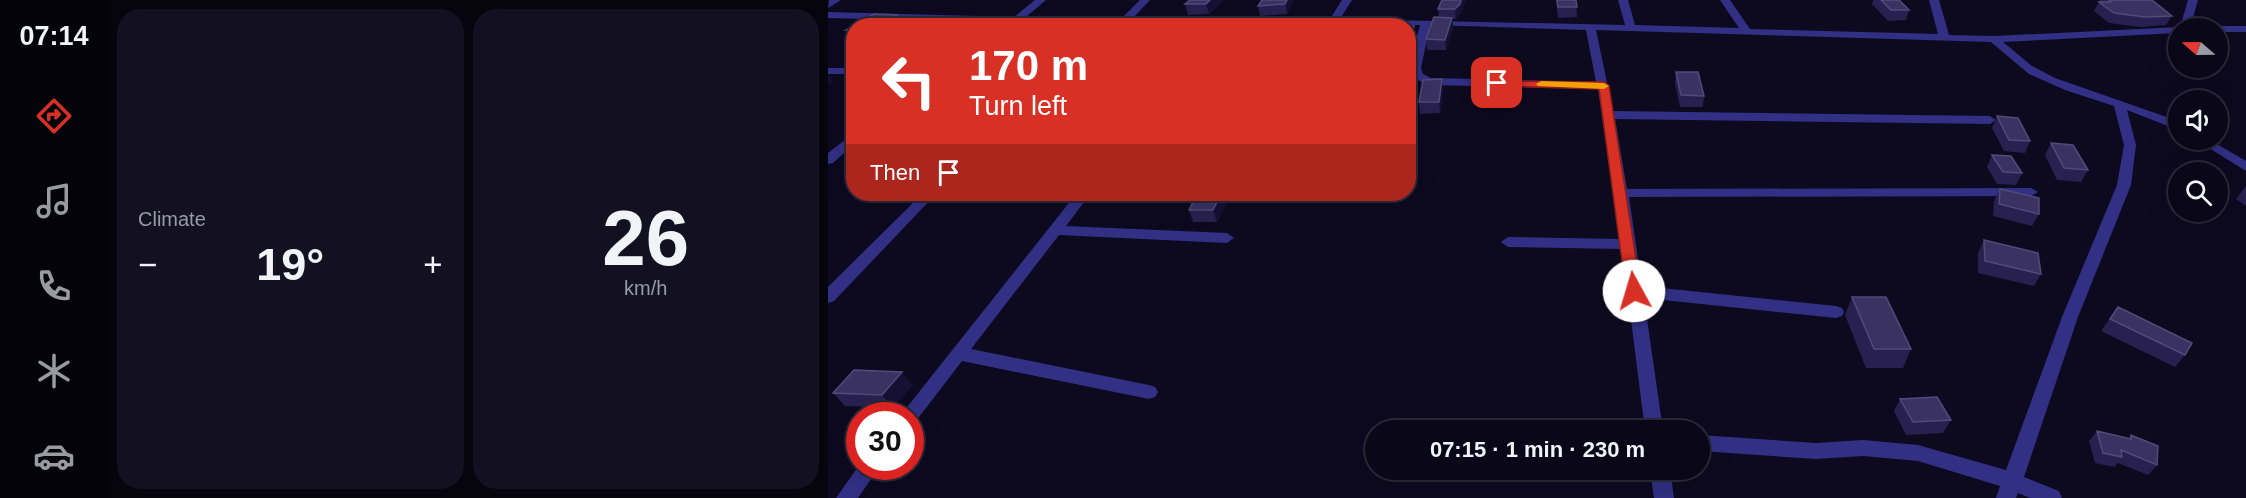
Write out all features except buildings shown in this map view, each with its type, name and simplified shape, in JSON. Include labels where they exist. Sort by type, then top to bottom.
[{"type":"street","points":[[828,5],[836,0]]},
{"type":"street","points":[[1018,18],[1041,0]]},
{"type":"street","points":[[1127,18],[1145,0]]},
{"type":"street","points":[[1336,18],[1347,0]]},
{"type":"street","points":[[1623,0],[1630,26]]},
{"type":"street","points":[[1725,0],[1747,32]]},
{"type":"street","points":[[1934,0],[1944,36]]},
{"type":"street","points":[[2188,18],[2193,0]]},
{"type":"street","points":[[828,15],[891,18]]},
{"type":"street","points":[[1416,22],[1630,26],[1747,32],[1994,39],[2168,30]]},
{"type":"street","points":[[1416,64],[1426,22]]},
{"type":"street","points":[[1590,26],[1604,86],[1621,193],[1653,420]]},
{"type":"street","points":[[2228,29],[2246,28]]},
{"type":"street","points":[[1994,39],[2032,71],[2168,121]]},
{"type":"street","points":[[828,71],[846,71]]},
{"type":"street","points":[[1416,74],[1422,79],[1433,82],[1604,86]]},
{"type":"street","points":[[2009,489],[2070,317],[2124,185],[2130,145],[2119,104]]},
{"type":"street","points":[[1608,116],[1990,120]]},
{"type":"street","points":[[828,160],[846,144]]},
{"type":"street","points":[[2218,150],[2246,167]]},
{"type":"street","points":[[1621,193],[2031,192]]},
{"type":"street","points":[[828,297],[922,201]]},
{"type":"street","points":[[920,402],[1077,201]]},
{"type":"street","points":[[1053,230],[1227,238]]},
{"type":"street","points":[[1508,242],[1629,244]]},
{"type":"street","points":[[1634,291],[1836,312]]},
{"type":"street","points":[[957,353],[1149,392]]},
{"type":"street","points":[[1710,444],[1816,451],[1863,448],[1918,453],[2009,489],[2052,498]]},
{"type":"street","points":[[846,498],[860,480]]},
{"type":"street","points":[[1661,480],[1664,498]]},
{"type":"slow traffic","points":[[1541,84],[1604,86]]},
{"type":"route","points":[[1497,83],[1604,86],[1629,244],[1634,291]]}]
